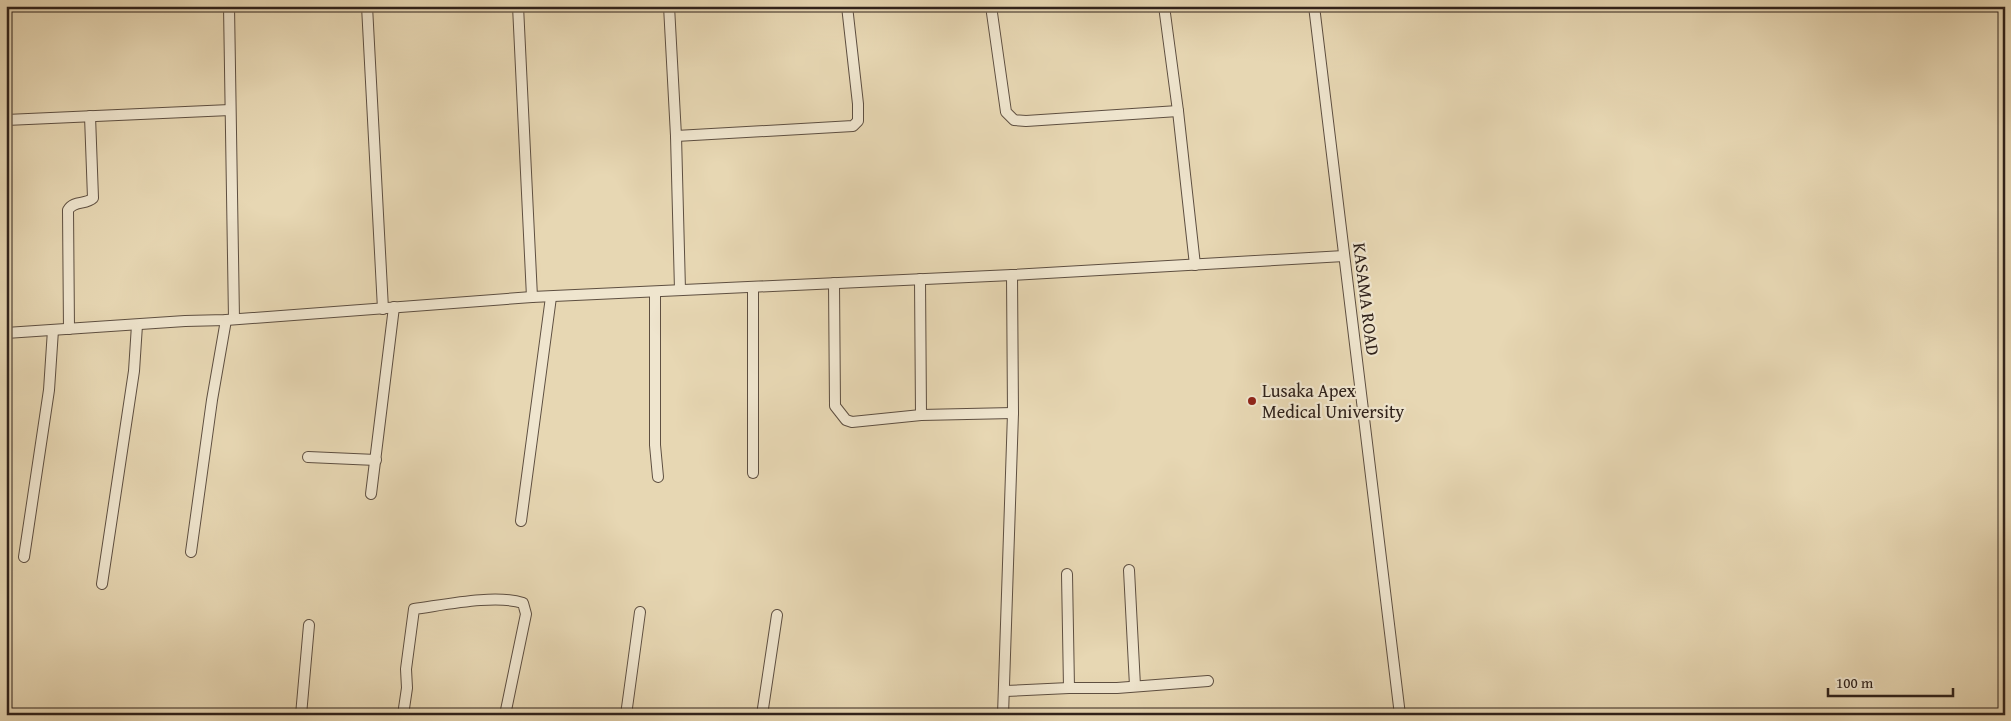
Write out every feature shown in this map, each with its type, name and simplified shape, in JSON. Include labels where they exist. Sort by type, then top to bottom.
[{"type":"street","points":[[191,552],[212,400],[230,320],[229,6]]},
{"type":"street","points":[[367,6],[383,309]]},
{"type":"street","points":[[518,6],[532,297]]},
{"type":"street","points":[[669,6],[676,136],[680,290]]},
{"type":"street","points":[[676,136],[853,126],[858,121],[858,104],[847,6]]},
{"type":"street","points":[[991,6],[1006,112],[1014,120],[1026,121],[1178,111]]},
{"type":"street","points":[[1164,6],[1195,265]]},
{"type":"street","name":"KASAMA ROAD","points":[[1314,6],[1400,715]]},
{"type":"street","points":[[6,120],[230,110]]},
{"type":"street","points":[[69,329],[68,210],[75,204],[90,202],[93,198],[90,116]]},
{"type":"street","points":[[6,333],[230,320],[532,297],[1012,275],[1344,256]]},
{"type":"street","points":[[1003,715],[1013,413],[1012,275]]},
{"type":"street","points":[[920,279],[921,415]]},
{"type":"street","points":[[834,283],[835,406],[846,420],[852,422],[921,415],[1013,413]]},
{"type":"street","points":[[753,473],[754,287]]},
{"type":"street","points":[[655,292],[655,445],[658,477]]},
{"type":"street","points":[[520,520],[551,297]]},
{"type":"street","points":[[372,494],[394,308]]},
{"type":"street","points":[[102,584],[134,371],[136,324]]},
{"type":"street","points":[[24,557],[49,390],[53,330]]},
{"type":"street","points":[[308,457],[376,460]]},
{"type":"street","points":[[1129,570],[1135,686]]},
{"type":"street","points":[[1067,574],[1069,688]]},
{"type":"street","points":[[403,715],[406,669],[414,609],[491,600],[513,600],[522,603],[526,614],[505,715]]},
{"type":"street","points":[[626,715],[640,612]]},
{"type":"street","points":[[762,715],[777,615]]},
{"type":"street","points":[[301,715],[309,625]]},
{"type":"street","points":[[1005,690],[1117,688],[1208,681]]},
{"type":"place","name":"Lusaka Apex Medical University","points":[[1252,401]]}]
